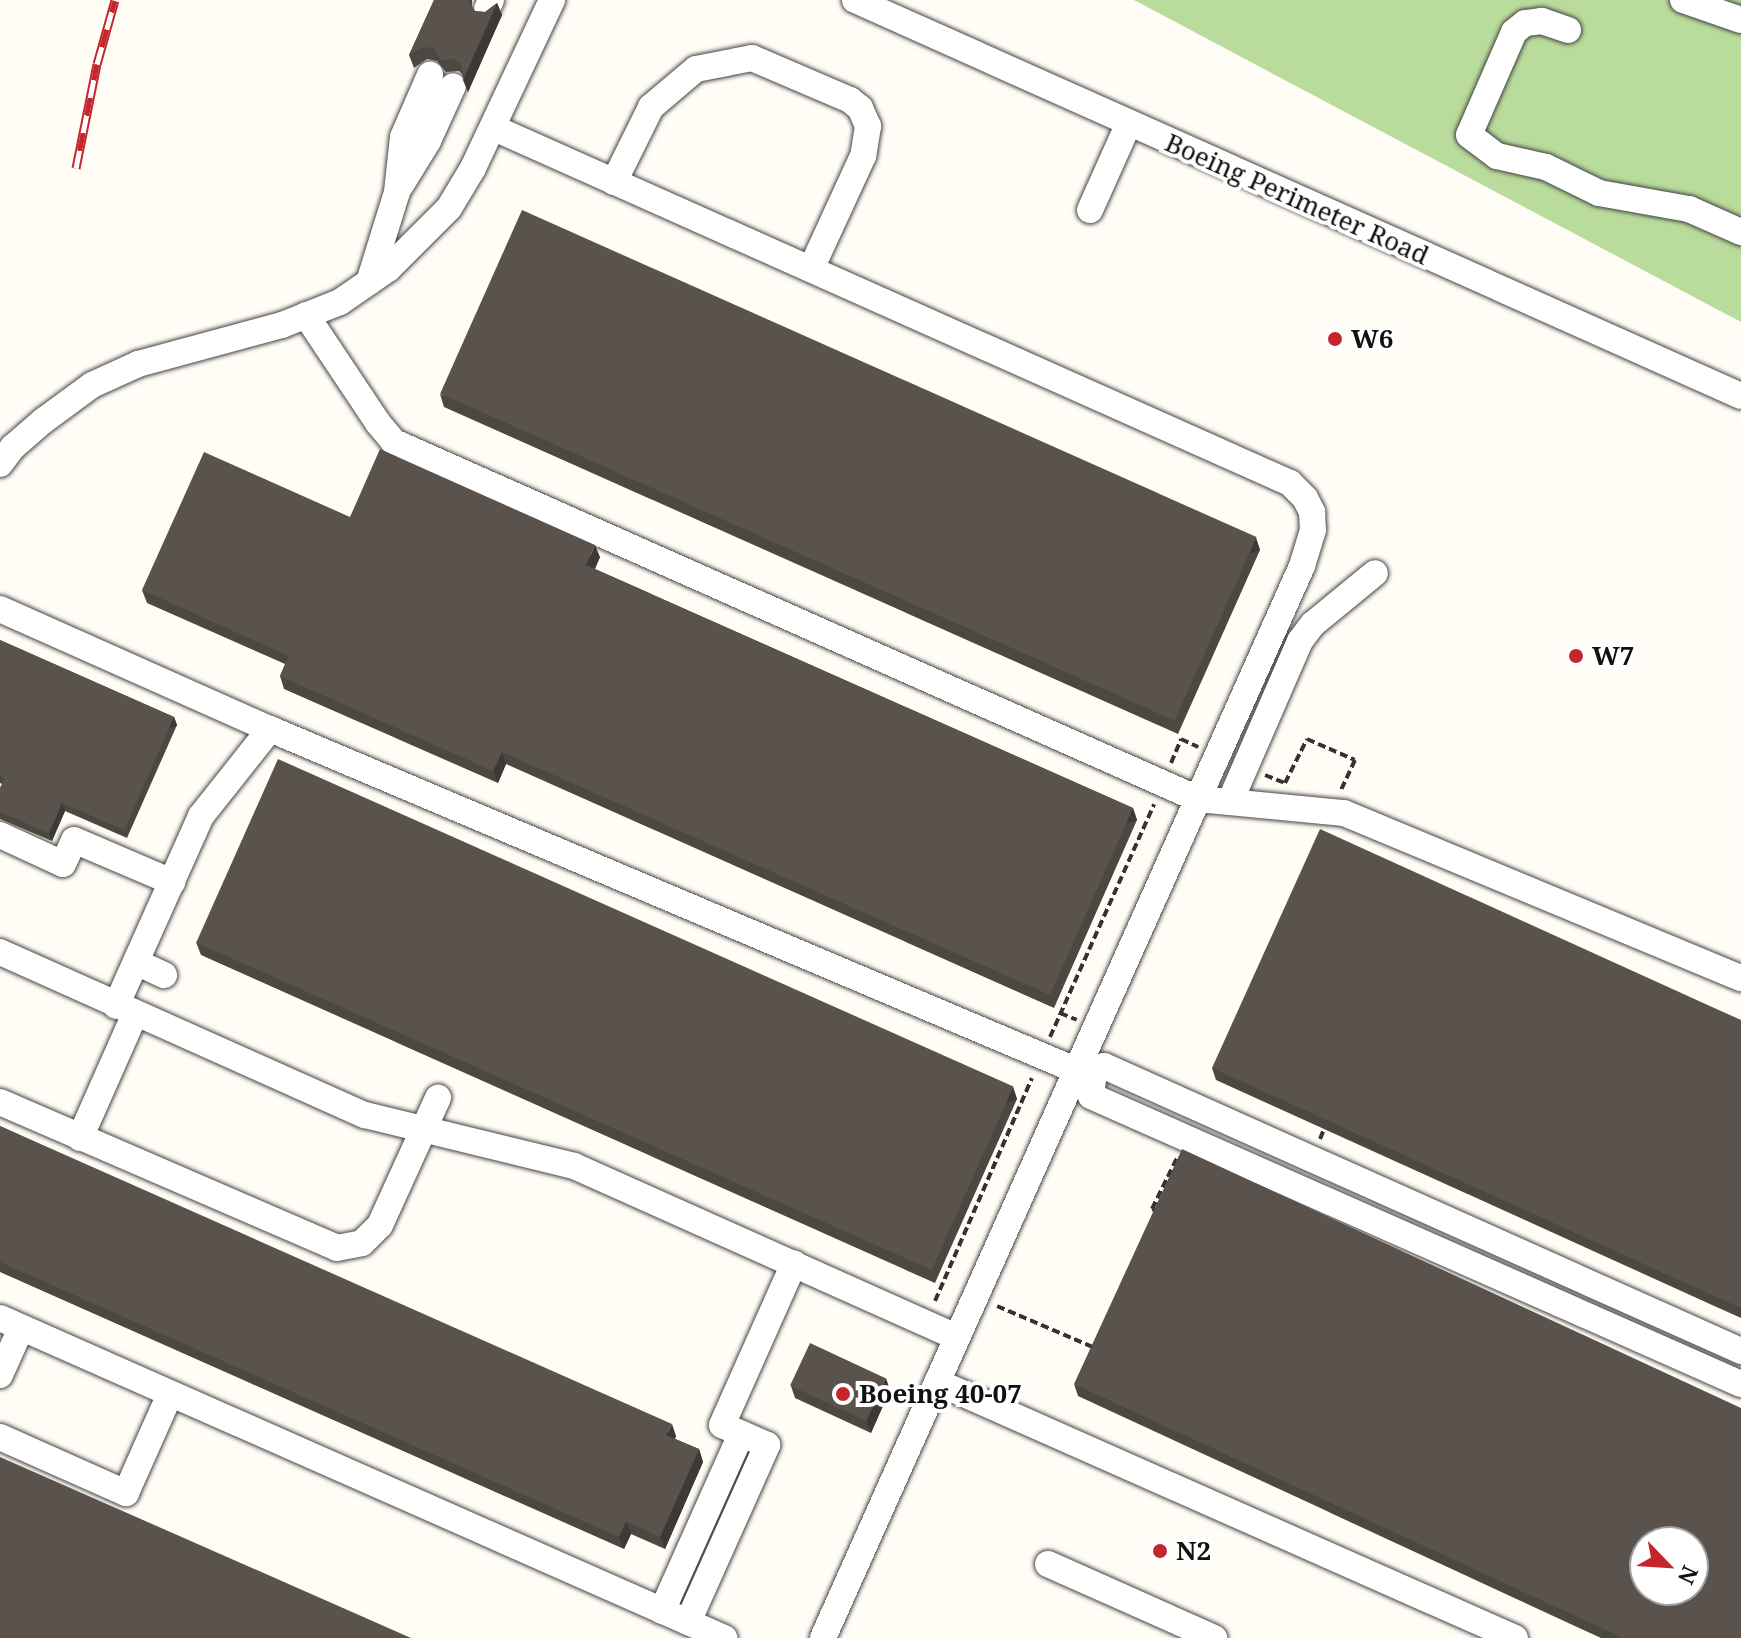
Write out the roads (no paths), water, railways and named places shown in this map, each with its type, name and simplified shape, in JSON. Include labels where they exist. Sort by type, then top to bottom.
[{"type":"lane","points":[[0,464],[13,447],[43,421],[92,385],[138,364],[282,325],[340,302],[399,259],[449,208],[494,128],[552,0]]},
{"type":"lane","name":"Boeing Perimeter Road","points":[[855,0],[1741,396]]},
{"type":"lane","points":[[1683,0],[1741,20]]},
{"type":"lane","points":[[1568,30],[1542,21],[1525,23],[1514,32],[1469,135],[1497,156],[1546,167],[1599,193],[1689,209],[1741,232]]},
{"type":"lane","points":[[614,182],[651,107],[696,69],[752,58],[850,100],[860,108],[868,126],[863,156],[811,269]]},
{"type":"lane","points":[[369,282],[397,192],[403,137],[442,80]]},
{"type":"lane","points":[[1090,210],[1129,123]]},
{"type":"lane","points":[[494,128],[1290,483],[1305,498],[1312,512],[1313,530],[1309,548],[1216,755],[1085,1075],[957,1337],[823,1638]]},
{"type":"lane","points":[[306,315],[394,442],[1198,799],[1344,813],[1741,978]]},
{"type":"lane","points":[[1230,802],[1300,641],[1313,624],[1375,573]]},
{"type":"lane","points":[[0,609],[270,729],[1041,1057],[1085,1075],[1104,1066],[1741,1351]]},
{"type":"lane","points":[[80,1138],[126,1010],[136,962],[201,816],[270,729]]},
{"type":"lane","points":[[0,835],[63,864],[74,840],[172,882]]},
{"type":"lane","points":[[0,952],[365,1115],[574,1166],[957,1337]]},
{"type":"lane","points":[[136,962],[164,975]]},
{"type":"lane","points":[[1085,1075],[1091,1096],[1741,1384]]},
{"type":"lane","points":[[0,1102],[337,1248],[362,1243],[380,1225],[438,1098]]},
{"type":"lane","points":[[688,1622],[767,1445],[722,1425],[794,1263]]},
{"type":"lane","points":[[0,1375],[11,1323],[724,1638]]},
{"type":"lane","points":[[937,1382],[1515,1638]]},
{"type":"lane","points":[[0,1437],[126,1493],[170,1394]]},
{"type":"lane","points":[[662,1611],[741,1434]]},
{"type":"lane","points":[[1048,1564],[1214,1638]]},
{"type":"railway","points":[[76,168],[97,64],[115,0]]},
{"type":"place","name":"W6","points":[[1335,339]]},
{"type":"place","name":"W7","points":[[1576,656]]},
{"type":"place","name":"Boeing 40-07","points":[[843,1394]]},
{"type":"place","name":"N2","points":[[1160,1551]]}]
